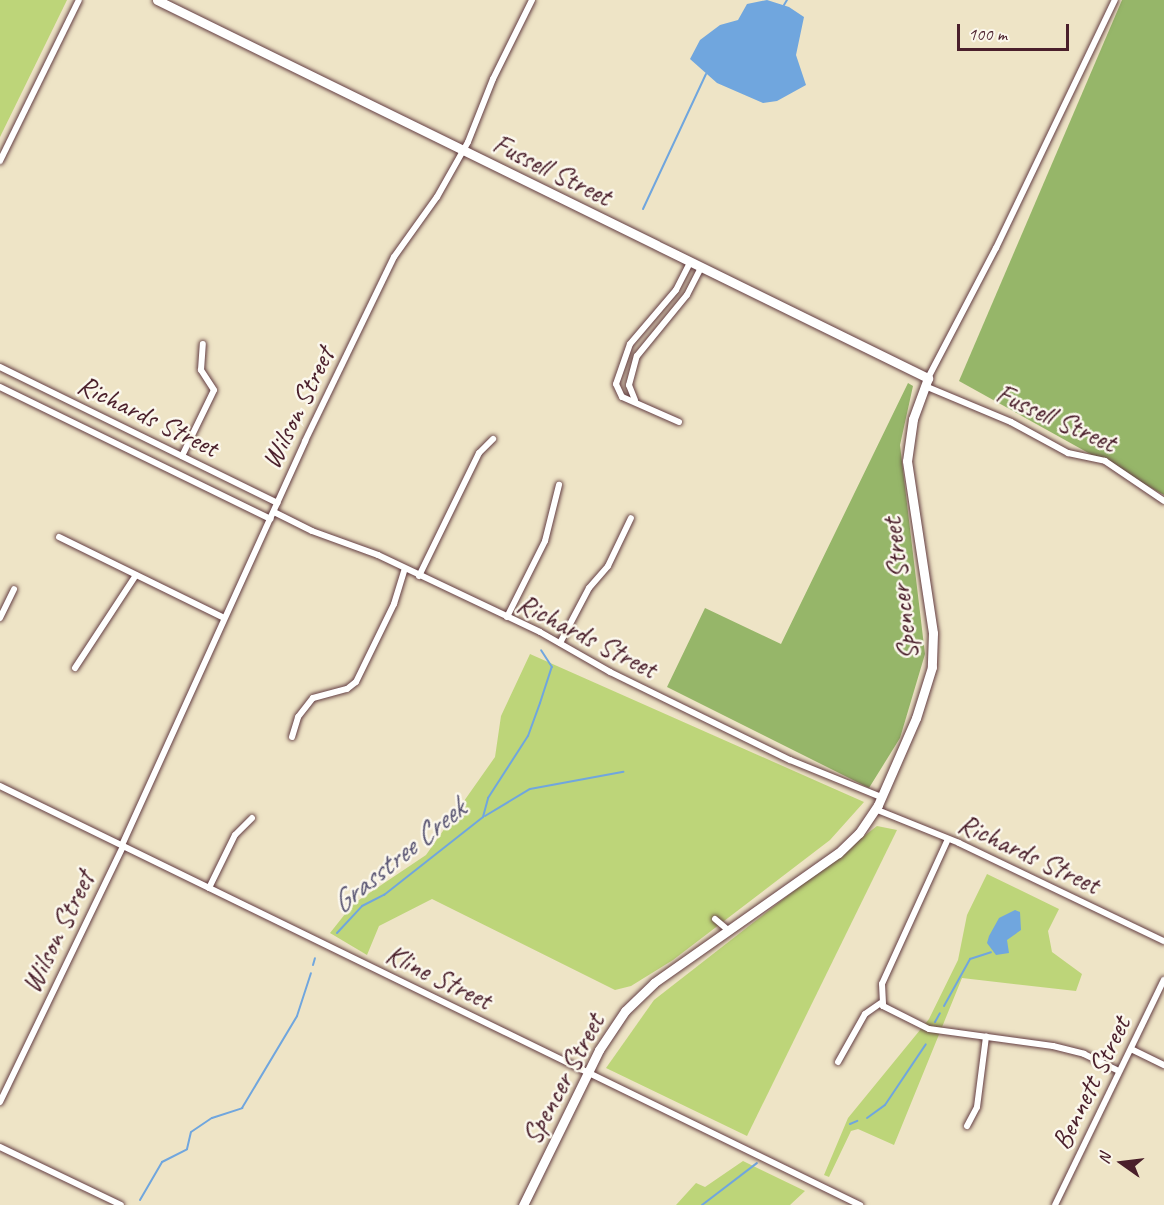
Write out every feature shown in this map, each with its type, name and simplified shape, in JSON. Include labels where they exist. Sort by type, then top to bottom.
[{"type":"street","points":[[0,161],[79,0]]},
{"type":"street","name":"Fussell Street","points":[[157,0],[1011,422],[1068,453],[1105,461],[1164,501]]},
{"type":"street","name":"Wilson Street","points":[[0,1102],[122,845],[277,503],[394,257],[437,197],[463,150],[532,0]]},
{"type":"street","name":"Spencer Street","points":[[523,1205],[610,1031],[636,999],[728,930],[838,853],[860,833],[881,797],[920,708],[933,660],[933,633],[907,466],[909,434],[926,382],[996,248],[1114,0]]},
{"type":"street","points":[[679,422],[622,397],[616,390],[622,359],[636,335],[676,290],[690,263]]},
{"type":"street","points":[[640,404],[633,398],[629,387],[637,356],[687,295],[701,268]]},
{"type":"street","points":[[182,456],[214,390],[201,370],[203,345]]},
{"type":"street","name":"Richards Street","points":[[0,367],[277,503]]},
{"type":"street","name":"Richards Street","points":[[0,387],[272,515],[405,568],[560,643],[610,672],[764,748],[881,797]]},
{"type":"street","points":[[419,576],[479,453],[493,439]]},
{"type":"street","points":[[507,617],[545,541],[559,485]]},
{"type":"street","points":[[560,643],[589,588],[608,566],[631,518]]},
{"type":"street","points":[[59,537],[224,618]]},
{"type":"street","points":[[292,737],[298,717],[313,698],[346,689],[356,682],[394,604],[405,568]]},
{"type":"street","points":[[75,668],[136,575]]},
{"type":"street","points":[[0,618],[14,589]]},
{"type":"street","name":"Kline Street","points":[[0,786],[860,1205]]},
{"type":"street","name":"Richards Street","points":[[875,809],[948,838],[1164,941]]},
{"type":"street","points":[[209,888],[235,835],[252,818]]},
{"type":"street","points":[[881,1003],[882,984],[948,838]]},
{"type":"street","points":[[715,920],[728,930]]},
{"type":"street","name":"Bennett Street","points":[[1058,1204],[1164,980]]},
{"type":"street","points":[[881,1003],[922,1027],[1063,1048],[1119,1071]]},
{"type":"street","points":[[838,1062],[865,1014],[881,1003]]},
{"type":"street","points":[[967,1126],[977,1106],[986,1037]]},
{"type":"street","points":[[1131,1049],[1164,1065]]},
{"type":"street","points":[[0,1146],[121,1205]]},
{"type":"green space","points":[[0,0],[67,0],[0,137]]},
{"type":"green space","points":[[1122,0],[1164,0],[1164,495],[959,381]]},
{"type":"green space","points":[[908,383],[913,386],[900,445],[925,654],[900,738],[869,788],[667,687],[705,608],[781,644]]},
{"type":"green space","points":[[530,654],[864,802],[830,840],[673,960],[631,986],[615,990],[432,899],[379,926],[367,955],[330,933],[353,904],[426,855],[495,757],[501,716]]},
{"type":"green space","points":[[877,826],[897,830],[747,1136],[606,1068],[654,1000]]},
{"type":"green space","points":[[987,874],[1059,909],[1048,931],[1052,952],[1082,974],[1076,991],[962,978],[894,1145],[858,1129],[851,1131],[829,1177],[824,1175],[848,1118],[929,1019],[958,960],[967,915]]},
{"type":"green space","points":[[743,1161],[805,1191],[790,1205],[676,1205],[696,1183],[705,1187]]},
{"type":"water","points":[[767,0],[789,7],[804,17],[796,55],[806,85],[777,101],[763,103],[717,83],[690,59],[700,40],[720,25],[738,20],[747,4]]},
{"type":"water","points":[[1015,910],[1020,912],[1021,930],[1007,940],[1009,953],[996,955],[987,943],[989,936],[999,918]]},
{"type":"waterway","points":[[784,5],[787,0]]},
{"type":"waterway","points":[[643,209],[706,74]]},
{"type":"waterway","name":"Grasstree Creek","points":[[337,933],[362,906],[384,895],[483,817],[488,798],[528,736],[540,703],[552,667],[541,650]]},
{"type":"waterway","points":[[485,816],[530,789],[623,772]]},
{"type":"waterway","points":[[944,1006],[970,959],[991,952]]},
{"type":"waterway","name":"Grasstree Creek","points":[[313,965],[315,958]]},
{"type":"waterway","name":"Grasstree Creek","points":[[140,1200],[162,1162],[187,1149],[191,1132],[212,1118],[242,1108],[297,1016],[311,973]]},
{"type":"waterway","points":[[935,1022],[940,1013]]},
{"type":"waterway","points":[[867,1118],[885,1105],[926,1044]]},
{"type":"waterway","points":[[850,1124],[857,1121]]},
{"type":"waterway","points":[[702,1205],[757,1163]]}]
